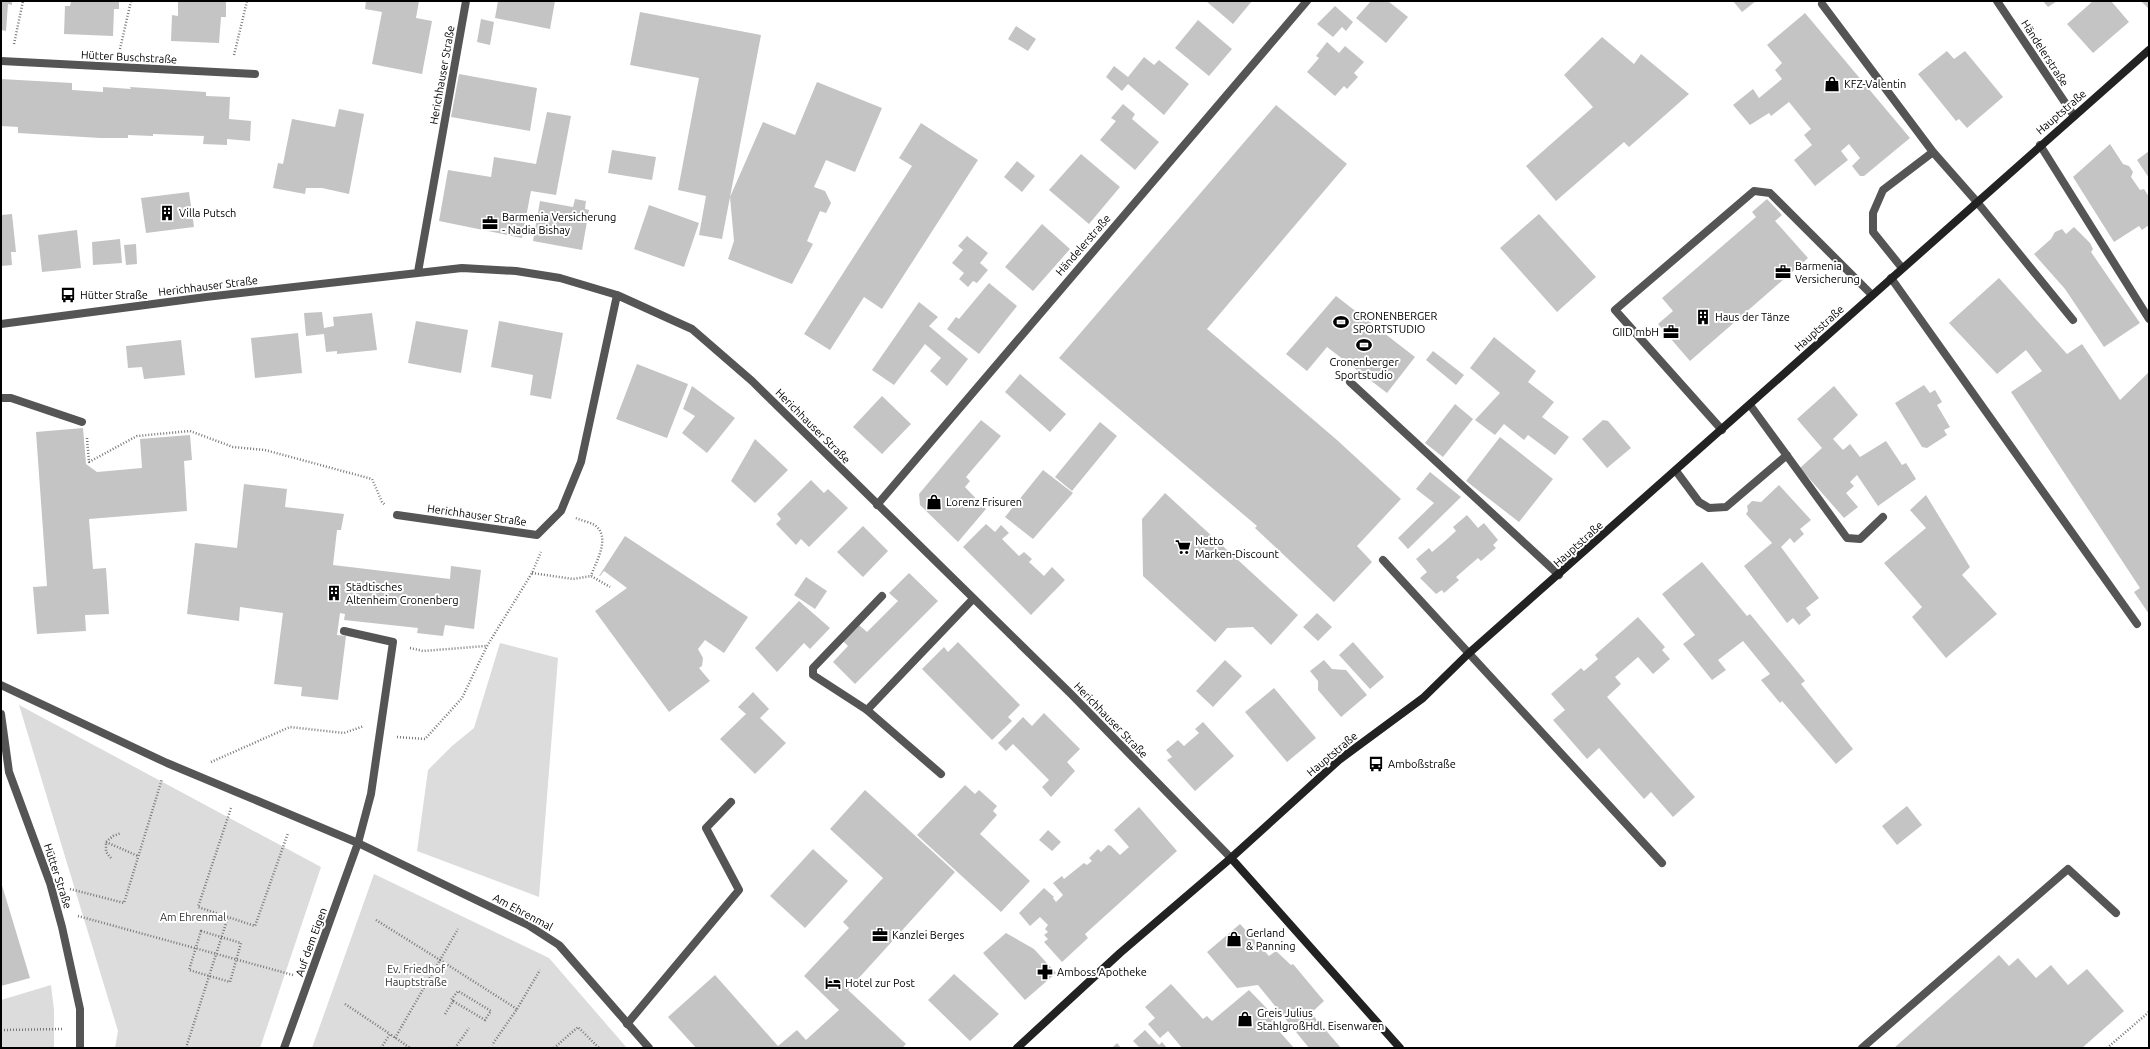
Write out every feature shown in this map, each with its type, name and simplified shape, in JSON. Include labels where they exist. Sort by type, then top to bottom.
[{"type":"main road","name":"Hauptstraße","points":[[1017,1048],[1120,953],[1231,858],[1339,760],[1423,698],[1468,654],[1559,575],[1902,268],[2149,50]]},
{"type":"main road","points":[[1231,858],[1400,1048]]},
{"type":"street","name":"Herichhauser Straße","points":[[418,272],[466,1]]},
{"type":"street","name":"Händelerstraße","points":[[877,505],[1307,1]]},
{"type":"street","name":"Händelerstraße","points":[[1998,1],[2074,116]]},
{"type":"street","points":[[1822,4],[1933,152],[1977,202],[2073,320]]},
{"type":"street","name":"Hütter Buschstraße","points":[[1,61],[255,74]]},
{"type":"street","points":[[2040,146],[2149,319]]},
{"type":"street","points":[[1902,268],[1873,232],[1873,213],[1883,190],[1933,152]]},
{"type":"street","points":[[1722,430],[1615,310],[1754,191],[1770,193],[1872,295]]},
{"type":"street","name":"Herichhauser Straße","points":[[1,324],[418,272],[462,268],[516,271],[560,278],[617,294],[692,330],[752,381],[1071,694],[1231,858]]},
{"type":"street","points":[[1891,278],[2137,624]]},
{"type":"street","name":"Herichhauser Straße","points":[[397,515],[538,534],[561,511],[581,462],[617,294]]},
{"type":"street","points":[[1350,382],[1559,575]]},
{"type":"street","points":[[1,398],[11,398],[82,422]]},
{"type":"street","points":[[1750,405],[1847,538],[1860,539],[1883,518]]},
{"type":"street","points":[[1676,471],[1700,502],[1709,508],[1726,507],[1787,455]]},
{"type":"street","points":[[1383,560],[1662,863]]},
{"type":"street","points":[[882,596],[813,668],[813,675],[867,710],[941,774]]},
{"type":"street","points":[[867,710],[974,599]]},
{"type":"street","points":[[344,631],[393,642]]},
{"type":"street","name":"Auf dem Eigen","points":[[284,1048],[358,843],[371,794],[393,642]]},
{"type":"street","name":"Am Ehrenmal","points":[[1,685],[167,763],[358,843],[528,925],[559,944],[648,1048]]},
{"type":"street","name":"Hütter Straße","points":[[1,714],[9,772],[50,883],[58,911],[80,1009],[80,1048]]},
{"type":"street","points":[[627,1024],[739,890],[706,828],[731,802]]},
{"type":"street","points":[[1862,1048],[2068,869],[2116,914]]},
{"type":"path","points":[[10,62],[23,1]]},
{"type":"path","points":[[116,67],[131,1]]},
{"type":"path","points":[[229,73],[247,1]]},
{"type":"path","points":[[82,422],[86,424],[89,462],[137,436],[190,431],[233,447],[264,450],[372,479],[382,502],[397,515]]},
{"type":"path","points":[[561,511],[596,526],[600,531],[602,541],[600,558],[591,576]]},
{"type":"path","points":[[380,736],[425,739],[462,698],[487,646],[532,572],[542,552],[538,534]]},
{"type":"path","points":[[532,572],[573,579],[591,576],[610,587]]},
{"type":"path","points":[[393,642],[423,651],[487,646]]},
{"type":"path","points":[[188,772],[290,727],[344,733],[383,719]]},
{"type":"path","points":[[50,883],[124,903],[167,763]]},
{"type":"path","points":[[236,793],[198,907],[255,926],[293,817]]},
{"type":"path","points":[[111,858],[106,852],[106,842],[113,836],[121,833]]},
{"type":"path","points":[[106,842],[138,856]]},
{"type":"path","points":[[58,911],[195,950],[276,971]]},
{"type":"path","points":[[186,1048],[228,917]]},
{"type":"path","points":[[376,920],[517,1009]]},
{"type":"path","points":[[395,1038],[458,929]]},
{"type":"path","points":[[201,931],[241,943],[230,982],[189,970],[195,950],[201,931]]},
{"type":"path","points":[[492,1046],[517,1009],[540,970]]},
{"type":"path","points":[[458,991],[491,1011],[485,1020],[454,1001],[451,1000],[458,991]]},
{"type":"path","points":[[445,1014],[454,1001]]},
{"type":"path","points":[[345,1004],[408,1047]]},
{"type":"path","points":[[2107,1048],[2149,1012]]},
{"type":"path","points":[[554,1048],[578,1027],[599,1048]]},
{"type":"path","points":[[455,1048],[469,1028]]},
{"type":"path","points":[[1,1030],[80,1029]]},
{"type":"path","points":[[381,1048],[390,1034]]},
{"type":"green space","points":[[500,643],[558,658],[539,897],[417,851],[428,770],[452,746],[474,728]]},
{"type":"green space","name":"Am Ehrenmal","points":[[19,705],[321,867],[260,1048],[115,1048],[118,1031]]},
{"type":"green space","name":"Ev. Friedhof Hauptstraße","points":[[374,874],[549,958],[627,1048],[312,1048]]},
{"type":"green space","points":[[51,985],[54,1010],[54,1048],[1,1048],[1,1000]]},
{"type":"building","points":[[1,1],[12,1],[12,5],[8,4],[6,31],[1,30]]},
{"type":"building","points":[[71,1],[119,1],[119,9],[114,9],[113,36],[64,34],[65,6],[70,6]]},
{"type":"building","points":[[178,1],[226,1],[226,17],[221,17],[219,43],[171,41],[172,15],[178,16]]},
{"type":"building","points":[[366,1],[419,1],[416,18],[432,21],[422,74],[372,64],[382,12],[365,9]]},
{"type":"building","points":[[498,1],[555,1],[550,29],[495,18]]},
{"type":"building","points":[[1206,1],[1252,1],[1233,24]]},
{"type":"building","points":[[1371,1],[1388,1],[1408,17],[1386,43],[1356,18]]},
{"type":"building","points":[[1733,1],[1756,1],[1742,12]]},
{"type":"building","points":[[2043,1],[2057,1],[2048,7]]},
{"type":"building","points":[[2093,1],[2111,1],[2129,22],[2093,53],[2067,24]]},
{"type":"building","points":[[2141,1],[2149,1],[2149,9]]},
{"type":"building","points":[[1335,6],[1353,22],[1346,31],[1342,27],[1333,37],[1317,24]]},
{"type":"building","points":[[640,12],[761,35],[722,239],[699,235],[706,196],[678,190],[699,78],[630,65]]},
{"type":"building","points":[[1805,13],[1910,138],[1864,176],[1860,176],[1852,166],[1860,158],[1849,144],[1841,151],[1848,160],[1815,186],[1794,160],[1812,145],[1804,135],[1811,129],[1789,102],[1771,116],[1769,113],[1750,125],[1733,105],[1753,89],[1759,98],[1782,79],[1775,70],[1782,63],[1767,45]]},
{"type":"building","points":[[481,19],[494,22],[490,45],[477,42]]},
{"type":"building","points":[[1198,20],[1232,49],[1209,76],[1175,48]]},
{"type":"building","points":[[1016,26],[1036,39],[1028,51],[1008,39]]},
{"type":"building","points":[[1602,37],[1634,64],[1641,54],[1689,94],[1629,147],[1624,142],[1556,201],[1526,166],[1593,107],[1564,75]]},
{"type":"building","points":[[1327,42],[1339,53],[1345,46],[1364,62],[1354,73],[1358,77],[1347,89],[1344,86],[1335,96],[1307,72],[1319,58],[1316,56]]},
{"type":"building","points":[[1947,51],[1954,59],[1965,51],[2003,97],[1967,128],[1959,119],[1956,121],[1918,74]]},
{"type":"building","points":[[1144,57],[1154,65],[1159,60],[1189,84],[1164,115],[1128,84],[1122,91],[1106,77],[1114,66],[1128,77]]},
{"type":"building","points":[[459,74],[537,88],[530,131],[451,117]]},
{"type":"building","points":[[1,79],[72,83],[72,90],[103,92],[103,87],[131,89],[130,87],[206,92],[206,96],[230,97],[229,119],[251,121],[250,141],[227,139],[227,145],[203,144],[204,136],[153,134],[153,136],[128,135],[128,138],[100,138],[18,133],[18,127],[1,126]]},
{"type":"building","points":[[817,82],[882,108],[855,172],[826,160],[814,187],[825,191],[831,203],[826,213],[820,211],[807,241],[813,244],[792,284],[728,259],[734,241],[730,197],[763,122],[795,135]]},
{"type":"building","points":[[1123,104],[1135,114],[1132,119],[1159,142],[1135,170],[1100,140],[1116,121],[1111,118]]},
{"type":"building","points":[[1276,105],[1347,164],[1207,329],[1337,440],[1401,499],[1357,546],[1372,562],[1334,602],[1255,528],[1257,526],[1059,358]]},
{"type":"building","points":[[339,109],[364,114],[349,194],[322,188],[306,188],[305,194],[273,188],[278,163],[283,164],[292,119],[335,127]]},
{"type":"building","points":[[547,112],[571,116],[556,195],[531,191],[522,238],[439,221],[448,170],[491,177],[494,157],[536,164]]},
{"type":"building","points":[[921,123],[978,160],[882,309],[864,297],[830,350],[804,334],[912,166],[899,158]]},
{"type":"building","points":[[2110,144],[2123,164],[2129,166],[2133,172],[2131,177],[2140,190],[2144,189],[2149,197],[2149,225],[2142,230],[2139,226],[2114,242],[2073,177]]},
{"type":"building","points":[[612,150],[656,157],[652,180],[608,173]]},
{"type":"building","points":[[2149,151],[2149,178],[2137,160]]},
{"type":"building","points":[[1081,154],[1120,187],[1089,224],[1049,190]]},
{"type":"building","points":[[1017,161],[1035,176],[1022,192],[1004,177]]},
{"type":"building","name":"Villa Putsch","points":[[189,192],[194,227],[146,233],[141,198]]},
{"type":"building","points":[[575,199],[586,201],[585,209],[589,210],[582,250],[533,241],[540,201],[573,207]]},
{"type":"building","points":[[1767,199],[1782,215],[1775,221],[1808,258],[1690,361],[1658,324],[1673,311],[1662,298],[1756,217],[1752,212]]},
{"type":"building","points":[[649,205],[699,223],[684,267],[634,249]]},
{"type":"building","points":[[12,214],[16,252],[11,252],[12,265],[1,266],[1,215]]},
{"type":"building","points":[[1539,214],[1596,277],[1557,312],[1500,248]]},
{"type":"building","points":[[1042,224],[1070,249],[1033,291],[1005,267]]},
{"type":"building","points":[[2074,227],[2090,243],[2093,249],[2091,252],[2140,323],[2104,347],[2065,289],[2034,254],[2051,239],[2055,232],[2062,229],[2066,234]]},
{"type":"building","points":[[77,230],[81,268],[42,272],[38,235]]},
{"type":"building","points":[[967,236],[988,253],[980,263],[988,270],[977,283],[973,281],[968,287],[959,279],[964,273],[952,263],[963,250],[958,246]]},
{"type":"building","points":[[120,239],[122,263],[93,265],[92,242]]},
{"type":"building","points":[[136,244],[137,264],[126,265],[124,245]]},
{"type":"building","points":[[1999,278],[2067,354],[2082,344],[2120,400],[2149,372],[2149,614],[2134,592],[2140,588],[2011,392],[2042,371],[2026,350],[1997,374],[1949,323]]},
{"type":"building","points":[[989,283],[1017,306],[979,354],[947,329],[956,317],[959,319]]},
{"type":"building","name":"CRONENBERGER SPORTSTUDIO","points":[[1336,296],[1415,357],[1387,393],[1327,347],[1307,371],[1286,354]]},
{"type":"building","points":[[919,302],[938,317],[929,326],[968,359],[947,386],[930,371],[941,358],[925,344],[894,385],[872,370]]},
{"type":"building","points":[[322,312],[324,328],[334,326],[333,317],[372,313],[377,350],[337,354],[337,351],[326,352],[324,334],[306,336],[304,313]]},
{"type":"building","points":[[416,321],[468,330],[461,373],[408,363]]},
{"type":"building","points":[[499,321],[563,333],[551,399],[530,395],[533,375],[491,367]]},
{"type":"building","points":[[298,333],[302,373],[255,378],[251,338]]},
{"type":"building","points":[[1494,337],[1536,371],[1528,382],[1554,402],[1542,417],[1569,437],[1555,455],[1528,435],[1524,440],[1504,424],[1495,435],[1475,420],[1500,393],[1470,368]]},
{"type":"building","points":[[181,340],[185,375],[144,379],[142,367],[128,368],[126,346]]},
{"type":"building","points":[[1433,351],[1464,375],[1456,385],[1426,360]]},
{"type":"building","points":[[637,364],[688,384],[667,438],[616,419]]},
{"type":"building","points":[[1020,374],[1066,414],[1050,432],[1005,392]]},
{"type":"building","points":[[1924,385],[1930,393],[1935,390],[1942,402],[1937,405],[1950,427],[1944,430],[1947,435],[1927,448],[1922,447],[1895,403]]},
{"type":"building","points":[[692,386],[735,418],[707,453],[682,433],[695,416],[683,409]]},
{"type":"building","points":[[1834,386],[1858,415],[1833,439],[1843,450],[1850,444],[1860,457],[1886,441],[1902,465],[1906,463],[1916,479],[1878,506],[1857,475],[1850,482],[1854,486],[1846,493],[1858,507],[1844,518],[1800,468],[1822,448],[1797,419]]},
{"type":"building","points":[[882,396],[911,424],[882,454],[853,427]]},
{"type":"building","points":[[1455,404],[1473,419],[1443,457],[1425,443]]},
{"type":"building","points":[[981,420],[1001,436],[966,477],[970,481],[965,487],[986,509],[958,542],[920,505],[919,494]]},
{"type":"building","points":[[1603,420],[1608,421],[1631,448],[1607,468],[1582,439]]},
{"type":"building","points":[[1100,422],[1117,436],[1072,491],[1055,477]]},
{"type":"building","points":[[83,428],[86,464],[97,472],[142,468],[140,439],[190,435],[192,460],[184,461],[187,511],[89,519],[93,569],[106,568],[109,614],[85,615],[86,631],[37,634],[33,587],[47,586],[36,432]]},
{"type":"building","points":[[1500,437],[1553,479],[1519,522],[1466,481]]},
{"type":"building","points":[[755,439],[788,470],[755,503],[731,481]]},
{"type":"building","points":[[1043,470],[1073,493],[1033,539],[1005,517]]},
{"type":"building","points":[[1430,472],[1461,497],[1408,549],[1398,538],[1434,503],[1416,489]]},
{"type":"building","points":[[811,480],[824,493],[828,489],[848,508],[809,547],[801,539],[796,545],[776,524],[781,519],[777,514]]},
{"type":"building","name":"Städtisches Altenheim Cronenberg","points":[[244,484],[287,489],[285,507],[344,514],[341,530],[337,530],[333,565],[450,579],[451,566],[481,570],[474,629],[445,625],[443,636],[417,633],[418,628],[344,620],[345,614],[340,613],[337,635],[346,636],[338,700],[301,696],[302,687],[274,684],[283,613],[240,607],[239,621],[187,614],[195,543],[237,548]]},
{"type":"building","points":[[1779,485],[1811,520],[1800,529],[1804,534],[1794,543],[1790,538],[1781,547],[1819,598],[1806,608],[1811,615],[1799,625],[1793,618],[1787,623],[1744,566],[1772,543],[1746,514],[1748,511],[1747,506],[1752,501],[1761,502]]},
{"type":"building","name":"Netto Marken-Discount","points":[[1165,493],[1298,615],[1271,645],[1253,627],[1227,628],[1215,642],[1143,576],[1142,519]]},
{"type":"building","points":[[1926,495],[1970,567],[1962,575],[1997,614],[1946,658],[1912,617],[1922,607],[1884,563],[1926,528],[1910,510]]},
{"type":"building","points":[[1467,515],[1478,528],[1484,523],[1498,540],[1493,545],[1496,548],[1481,561],[1478,558],[1456,577],[1459,580],[1444,593],[1442,590],[1436,594],[1420,578],[1427,572],[1416,559],[1429,548],[1432,552],[1445,541],[1456,531],[1453,527]]},
{"type":"building","points":[[986,524],[995,532],[1001,525],[1009,533],[1002,539],[1019,556],[1024,552],[1032,559],[1029,562],[1044,576],[1052,567],[1065,580],[1031,615],[963,547]]},
{"type":"building","points":[[863,526],[888,551],[863,577],[837,552]]},
{"type":"building","points":[[625,536],[748,617],[724,653],[705,640],[698,649],[703,658],[702,666],[699,668],[710,681],[669,712],[595,611],[627,588],[604,571],[599,576]]},
{"type":"building","points":[[1702,562],[1747,616],[1750,614],[1805,681],[1801,684],[1853,749],[1836,764],[1782,701],[1780,703],[1761,680],[1770,674],[1743,641],[1718,660],[1726,670],[1712,680],[1683,644],[1695,635],[1662,594]]},
{"type":"building","points":[[909,573],[938,601],[855,684],[833,662],[848,646],[843,641],[859,625],[867,632],[898,601],[889,593]]},
{"type":"building","points":[[806,577],[827,591],[815,609],[794,595]]},
{"type":"building","points":[[799,601],[830,628],[810,649],[804,643],[777,672],[755,648]]},
{"type":"building","points":[[1317,613],[1332,627],[1318,641],[1303,627]]},
{"type":"building","points":[[1638,617],[1665,647],[1662,650],[1670,659],[1653,674],[1638,657],[1615,677],[1621,684],[1607,697],[1695,797],[1673,817],[1651,792],[1644,799],[1599,748],[1587,759],[1553,720],[1565,710],[1551,694],[1581,668],[1584,671],[1598,659],[1595,655]]},
{"type":"building","points":[[958,642],[1020,705],[1008,717],[1012,721],[992,740],[922,669],[944,647],[948,652]]},
{"type":"building","points":[[1353,642],[1384,677],[1370,689],[1339,655]]},
{"type":"building","points":[[1225,660],[1242,676],[1213,707],[1196,691]]},
{"type":"building","points":[[1324,660],[1332,669],[1346,670],[1367,695],[1341,717],[1318,690],[1318,681],[1310,671]]},
{"type":"building","points":[[1274,688],[1316,738],[1287,762],[1245,712]]},
{"type":"building","points":[[753,692],[769,709],[760,718],[786,743],[755,774],[720,739],[746,714],[738,707]]},
{"type":"building","points":[[1044,713],[1080,749],[1067,762],[1075,771],[1051,797],[1042,787],[1049,780],[1013,744],[1006,751],[998,743],[1023,717],[1032,726]]},
{"type":"building","points":[[1203,722],[1234,756],[1195,791],[1167,760],[1172,757],[1166,750],[1178,740],[1184,746],[1199,733],[1195,729]]},
{"type":"building","points":[[965,785],[975,794],[979,790],[997,806],[993,811],[997,815],[980,834],[1030,881],[1001,912],[917,835]]},
{"type":"building","points":[[865,790],[955,872],[848,990],[906,1044],[902,1048],[696,1048],[668,1017],[715,975],[778,1046],[797,1030],[806,1040],[839,1010],[804,976],[849,928],[843,922],[883,878],[830,829]]},
{"type":"building","points":[[1907,806],[1922,825],[1897,845],[1882,826]]},
{"type":"building","points":[[1139,807],[1177,851],[1085,934],[1088,938],[1062,962],[1044,942],[1048,939],[1044,935],[1048,932],[1045,929],[1048,925],[1040,917],[1030,926],[1019,913],[1044,888],[1054,897],[1053,898],[1056,902],[1063,895],[1053,883],[1062,876],[1064,879],[1084,863],[1087,865],[1092,861],[1089,858],[1098,849],[1101,852],[1108,845],[1120,855],[1129,847],[1114,830]]},
{"type":"building","points":[[1048,830],[1061,842],[1052,851],[1039,840]]},
{"type":"building","points":[[813,849],[848,881],[805,928],[770,896]]},
{"type":"building","points":[[1,882],[30,978],[1,986]]},
{"type":"building","points":[[1240,924],[1269,956],[1276,951],[1291,965],[1293,964],[1324,1001],[1311,1013],[1341,1048],[1309,1048],[1258,985],[1237,988],[1207,952]]},
{"type":"building","points":[[1006,933],[1034,949],[1056,973],[1025,1000],[983,953]]},
{"type":"building","points":[[1999,955],[2009,966],[2018,958],[2036,978],[2051,965],[2068,985],[2087,969],[2124,1011],[2082,1048],[1894,1048]]},
{"type":"building","points":[[954,974],[999,1014],[970,1041],[928,1000]]},
{"type":"building","name":"Greis Julius StahlgroßHdl. Eisenwaren","points":[[1171,984],[1203,1019],[1207,1016],[1212,1021],[1249,990],[1276,1018],[1271,1022],[1294,1048],[1182,1048],[1168,1031],[1160,1038],[1148,1024],[1155,1018],[1145,1007]]},
{"type":"building","points":[[1145,1030],[1159,1045],[1162,1042],[1167,1048],[1140,1048],[1133,1041]]},
{"type":"building","points":[[1117,1043],[1121,1048],[1112,1048]]},
{"type":"place","name":"KFZ-Valentin","points":[[1832,84]]},
{"type":"place","name":"Villa Putsch","points":[[167,213]]},
{"type":"place","name":"Barmenia Versicherung - Nadia Bishay","points":[[490,223]]},
{"type":"place","name":"Barmenia Versicherung","points":[[1783,272]]},
{"type":"place","name":"Hütter Straße","points":[[68,295]]},
{"type":"place","name":"Haus der Tänze","points":[[1703,317]]},
{"type":"place","name":"CRONENBERGER SPORTSTUDIO","points":[[1341,322]]},
{"type":"place","name":"GIID mbH","points":[[1671,332]]},
{"type":"place","name":"Cronenberger Sportstudio","points":[[1364,345]]},
{"type":"place","name":"Lorenz Frisuren","points":[[934,502]]},
{"type":"place","name":"Netto Marken-Discount","points":[[1183,547]]},
{"type":"place","name":"Städtisches Altenheim Cronenberg","points":[[334,593]]},
{"type":"place","name":"Amboßstraße","points":[[1376,764]]},
{"type":"place","name":"Kanzlei Berges","points":[[880,935]]},
{"type":"place","name":"Gerland & Panning","points":[[1234,939]]},
{"type":"place","name":"Amboss Apotheke","points":[[1045,972]]},
{"type":"place","name":"Hotel zur Post","points":[[833,983]]},
{"type":"place","name":"Greis Julius StahlgroßHdl. Eisenwaren","points":[[1245,1019]]}]
